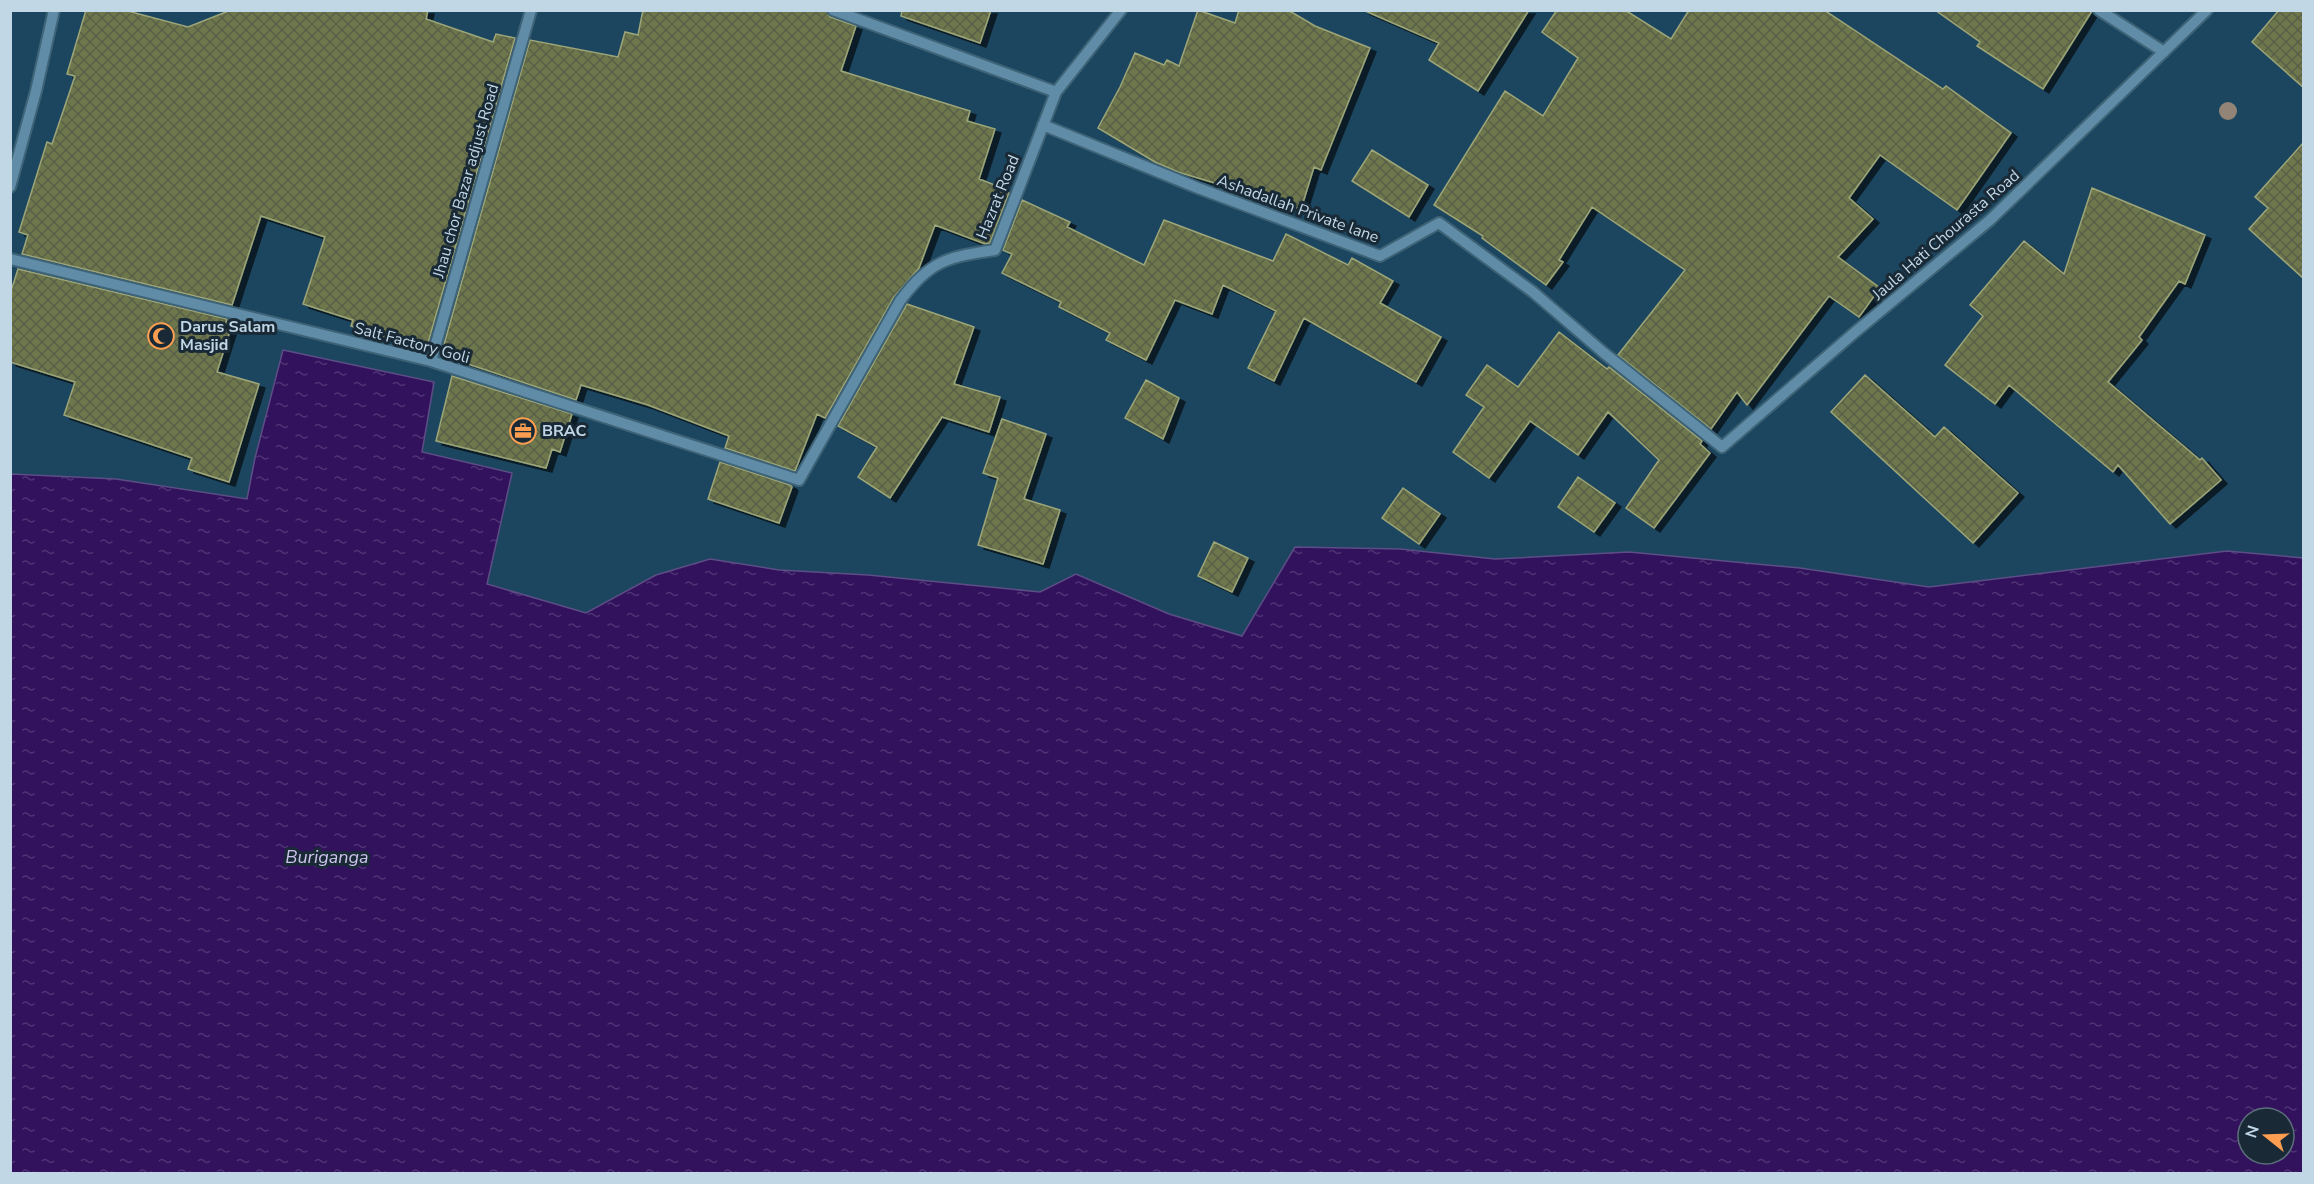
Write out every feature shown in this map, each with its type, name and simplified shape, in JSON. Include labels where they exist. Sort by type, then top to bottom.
[{"type":"street","points":[[10,187],[36,91],[54,10]]},
{"type":"street","name":"Jhau chor Bazar adjust Road","points":[[430,361],[531,10]]},
{"type":"street","points":[[833,10],[1056,92]]},
{"type":"street","name":"Hazrat Road","points":[[799,480],[900,301],[915,281],[943,260],[996,250],[1056,92],[1121,10]]},
{"type":"street","points":[[2099,10],[2164,52]]},
{"type":"street","name":"Jaula Hati Chourasta Road","points":[[1722,447],[1990,220],[2207,10]]},
{"type":"street","name":"Ashadallah Private lane","points":[[1043,125],[1198,188],[1380,256],[1439,223],[1533,292],[1604,353],[1722,447]]},
{"type":"street","name":"Salt Factory Goli","points":[[10,259],[430,361],[799,480]]},
{"type":"water","name":"Buriganga","points":[[283,350],[434,382],[422,452],[512,473],[487,584],[586,613],[656,575],[710,559],[779,570],[868,575],[1040,592],[1076,574],[1169,614],[1242,636],[1295,547],[1400,549],[1495,559],[1629,552],[1800,568],[1929,587],[2227,551],[2303,558],[2303,1173],[11,1173],[11,474],[116,479],[247,499],[255,458]]},
{"type":"building","points":[[86,10],[124,10],[188,27],[231,10],[428,10],[426,19],[493,42],[496,34],[515,38],[426,350],[351,326],[353,320],[303,304],[325,237],[261,216],[232,305],[22,254],[28,235],[19,232],[47,142],[52,144],[75,76],[67,74]]},
{"type":"building","points":[[643,10],[826,10],[830,17],[856,26],[841,71],[970,111],[967,121],[995,129],[979,179],[1009,193],[990,243],[985,244],[935,225],[919,268],[894,297],[825,418],[817,414],[795,471],[725,448],[729,436],[648,405],[581,385],[576,400],[441,355],[530,40],[618,57],[625,32],[638,35]]},
{"type":"building","points":[[902,10],[991,10],[980,43],[901,16]]},
{"type":"building","points":[[1198,10],[1235,23],[1239,10],[1288,10],[1315,26],[1370,48],[1321,170],[1314,167],[1301,209],[1178,172],[1155,162],[1098,128],[1135,53],[1164,65],[1167,60],[1179,66]]},
{"type":"building","points":[[1363,10],[1529,10],[1478,91],[1429,60],[1439,43]]},
{"type":"building","points":[[1557,10],[1625,10],[1671,39],[1689,10],[1824,10],[1943,89],[1946,86],[2011,133],[1957,210],[1880,155],[1849,198],[1873,219],[1838,257],[1880,288],[1859,317],[1829,296],[1747,405],[1737,392],[1711,429],[1618,355],[1685,270],[1592,207],[1559,260],[1563,262],[1546,285],[1482,238],[1483,236],[1434,205],[1505,91],[1543,116],[1578,58],[1542,32]]},
{"type":"building","points":[[1935,10],[2092,11],[2043,89],[1977,46],[1980,42]]},
{"type":"building","points":[[2279,10],[2304,10],[2304,88],[2252,42]]},
{"type":"building","points":[[2304,142],[2304,279],[2249,229],[2268,208],[2255,197]]},
{"type":"building","points":[[1372,150],[1428,185],[1409,217],[1352,181]]},
{"type":"building","points":[[2092,188],[2205,235],[2185,284],[2179,281],[2139,337],[2142,340],[2108,382],[2200,460],[2202,458],[2221,480],[2170,524],[2118,465],[2113,472],[2009,385],[1995,404],[1945,365],[1983,316],[1970,305],[2024,241],[2064,274]]},
{"type":"building","points":[[1022,200],[1070,222],[1067,227],[1144,265],[1164,220],[1273,261],[1286,234],[1348,265],[1352,258],[1393,281],[1380,303],[1441,337],[1416,382],[1304,318],[1274,381],[1248,368],[1276,311],[1223,285],[1212,314],[1175,300],[1146,360],[1106,340],[1110,333],[1059,307],[1061,302],[1002,273],[1012,254],[1003,250]]},
{"type":"building","points":[[18,269],[227,319],[224,329],[230,331],[217,372],[259,384],[229,482],[188,469],[192,458],[64,415],[75,382],[10,362],[10,294]]},
{"type":"building","points":[[907,304],[974,327],[954,384],[1000,397],[989,432],[942,417],[890,498],[858,477],[877,447],[838,426]]},
{"type":"building","points":[[1559,332],[1607,369],[1609,367],[1702,441],[1700,444],[1710,453],[1654,528],[1626,508],[1659,460],[1608,412],[1578,455],[1530,421],[1489,478],[1453,452],[1484,407],[1466,395],[1487,365],[1518,387]]},
{"type":"building","points":[[1865,375],[1935,437],[1944,427],[2018,493],[1973,543],[1831,412]]},
{"type":"building","points":[[452,376],[572,414],[560,452],[552,449],[546,468],[436,441]]},
{"type":"building","points":[[1146,380],[1179,398],[1163,439],[1125,418]]},
{"type":"building","points":[[1002,419],[1046,434],[1024,499],[1060,510],[1043,564],[978,545],[998,478],[983,473]]},
{"type":"building","points":[[720,462],[792,487],[779,523],[708,499]]},
{"type":"building","points":[[1578,477],[1615,503],[1594,532],[1558,507]]},
{"type":"building","points":[[1403,488],[1440,514],[1419,544],[1382,518]]},
{"type":"building","points":[[1214,542],[1248,558],[1232,592],[1198,576]]},
{"type":"place","name":"Darus Salam Masjid","points":[[161,336]]},
{"type":"place","name":"BRAC","points":[[523,431]]}]
